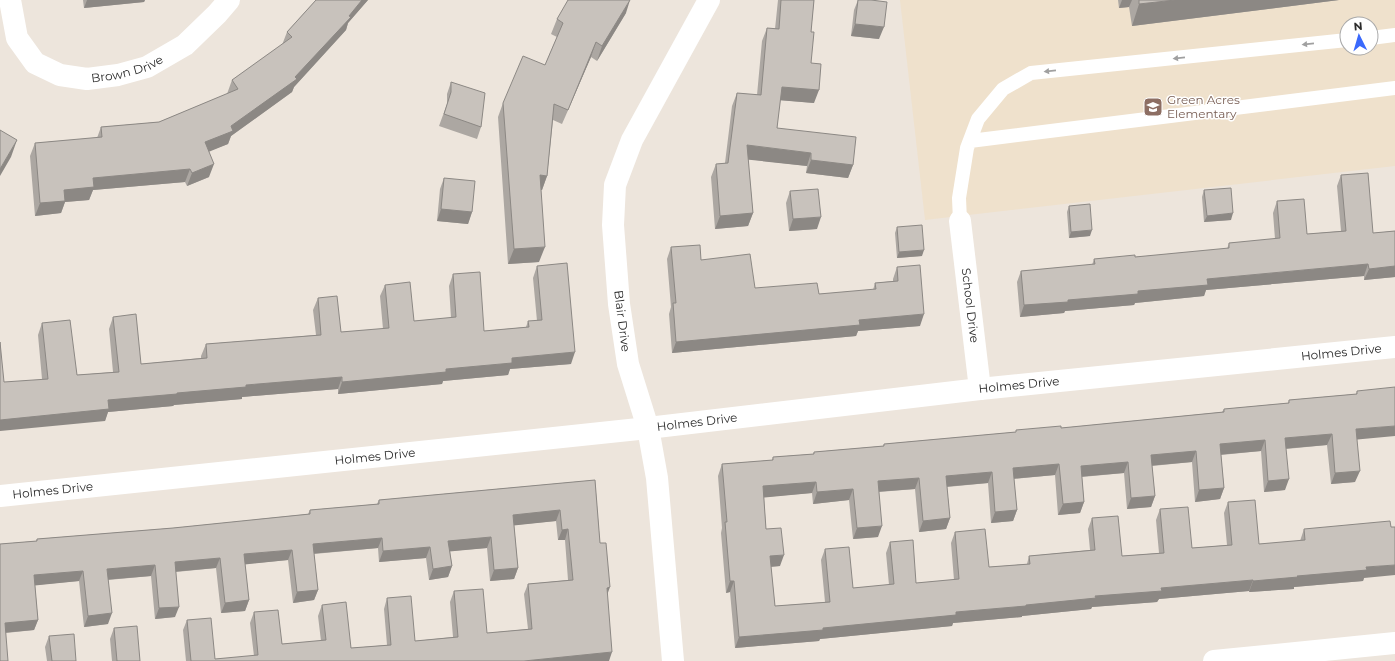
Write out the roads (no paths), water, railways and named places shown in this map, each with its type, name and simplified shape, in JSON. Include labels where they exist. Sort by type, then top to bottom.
[{"type":"street","name":"Brown Drive","points":[[10,0],[17,38],[35,63],[60,75],[88,79],[118,75],[147,67],[186,45],[218,14],[229,0]]},
{"type":"street","name":"Blair Drive","points":[[673,661],[657,478],[648,428],[628,364],[621,319],[613,226],[615,186],[632,140],[709,0]]},
{"type":"street","name":"School Drive","points":[[960,222],[980,389]]},
{"type":"street","name":"Holmes Drive","points":[[0,496],[648,428],[980,389],[1395,347]]},
{"type":"street","points":[[1214,661],[1395,643]]},
{"type":"lane","points":[[1379,37],[1395,35]]},
{"type":"lane","points":[[960,222],[960,198],[967,148],[978,119],[1003,89],[1031,73],[1339,41]]},
{"type":"lane","points":[[970,141],[1395,88]]},
{"type":"place","name":"Green Acres Elementary","points":[[1153,107]]}]
